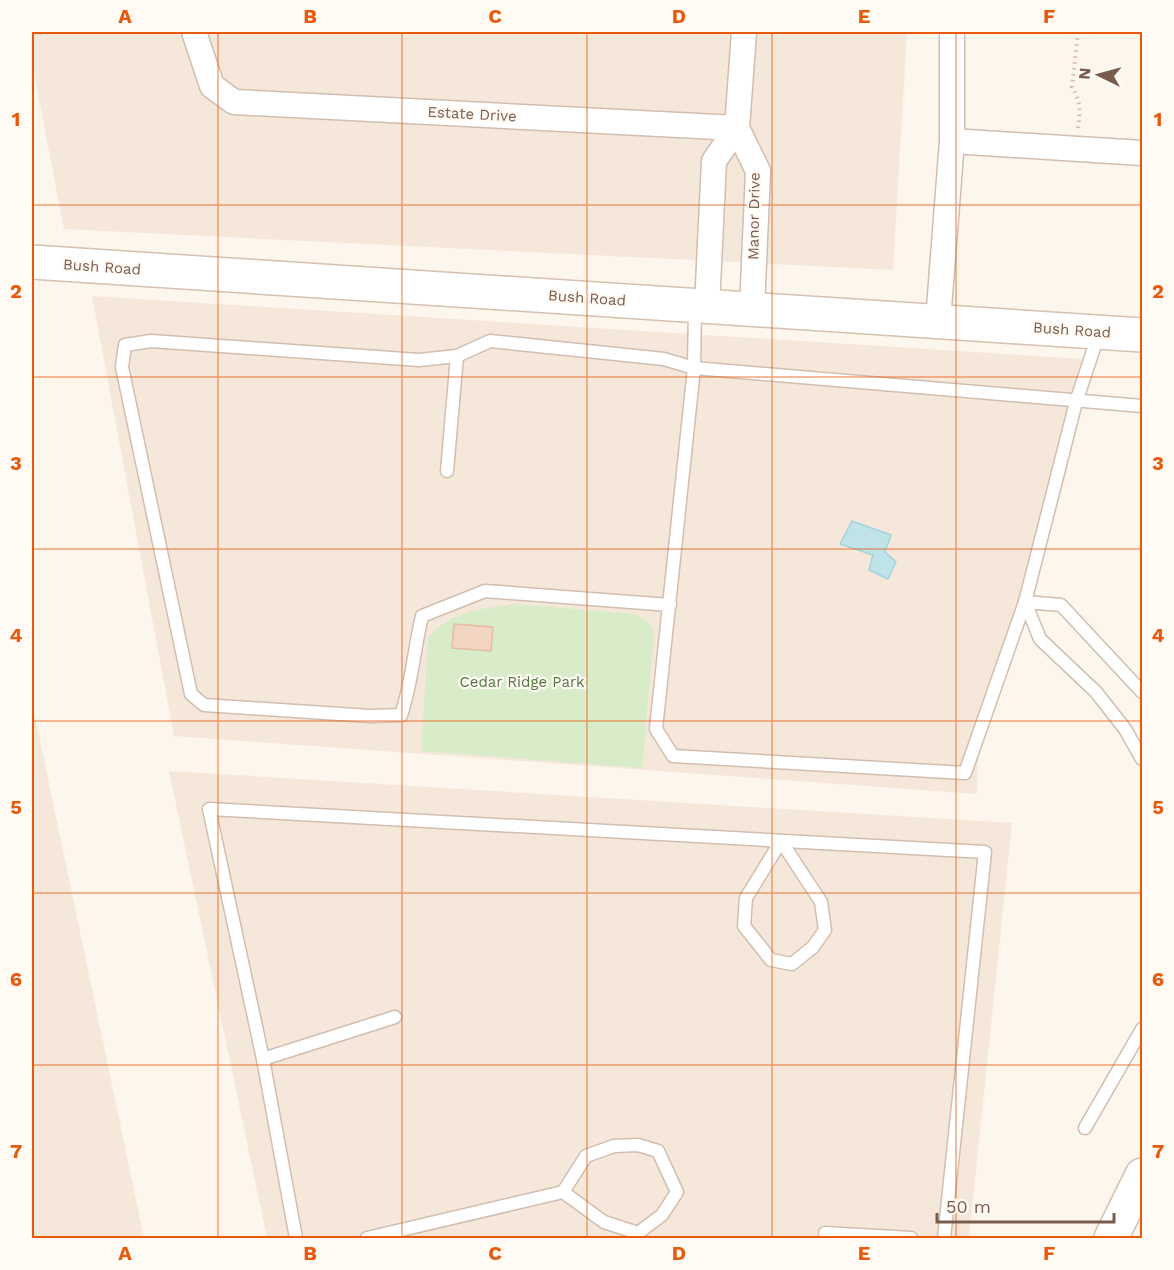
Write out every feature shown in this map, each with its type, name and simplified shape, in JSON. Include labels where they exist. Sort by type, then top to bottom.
[{"type":"main road","name":"Bush Road","points":[[32,262],[1143,335]]},
{"type":"main road","points":[[1111,1239],[1143,1175]]},
{"type":"street","name":"Estate Drive","points":[[194,32],[212,86],[234,102],[737,128]]},
{"type":"street","points":[[701,306],[714,161],[737,128],[744,32]]},
{"type":"street","points":[[938,321],[952,141],[952,32]]},
{"type":"street","name":"Manor Drive","points":[[737,128],[758,171],[752,309]]},
{"type":"street","points":[[952,141],[1143,153]]},
{"type":"lane","points":[[701,306],[656,729],[674,756],[965,773],[1025,602],[1076,402],[1100,332]]},
{"type":"lane","points":[[670,605],[485,591],[422,616],[408,693],[401,715],[370,716],[204,705],[191,694],[122,367],[125,345],[151,341],[419,360],[457,356],[490,340],[664,359],[694,368],[1143,406]]},
{"type":"lane","points":[[447,471],[457,356]]},
{"type":"lane","points":[[1025,602],[1061,605],[1143,692]]},
{"type":"lane","points":[[1025,602],[1040,639],[1096,692],[1125,729],[1143,759]]},
{"type":"lane","points":[[296,1239],[263,1059],[209,809],[985,852],[944,1239]]},
{"type":"lane","points":[[782,841],[821,902],[825,930],[813,947],[792,963],[771,960],[744,926],[746,898],[782,841]]},
{"type":"lane","points":[[263,1059],[395,1017]]},
{"type":"lane","points":[[1085,1128],[1143,1029]]},
{"type":"lane","points":[[367,1239],[563,1192],[586,1156],[614,1146],[638,1145],[658,1151],[677,1192],[662,1215],[639,1236],[604,1222],[563,1192]]},
{"type":"lane","points":[[826,1239],[825,1233],[911,1239]]},
{"type":"path","points":[[1076,149],[1080,107],[1072,87],[1078,32]]},
{"type":"shaded area","points":[[32,32],[907,32],[893,270],[64,229],[32,63]]},
{"type":"shaded area","points":[[92,296],[1083,359],[1067,471],[1037,578],[978,751],[977,794],[174,736]]},
{"type":"shaded area","points":[[32,702],[144,1238],[32,1238]]},
{"type":"shaded area","points":[[169,771],[1012,823],[969,1238],[267,1238]]},
{"type":"green space","name":"Cedar Ridge Park","points":[[517,604],[635,614],[650,625],[654,637],[642,768],[421,751],[428,638],[445,622],[468,612]]},
{"type":"water","points":[[852,521],[891,535],[885,552],[896,562],[888,579],[869,570],[873,555],[840,544]]},
{"type":"building","points":[[454,624],[493,627],[491,651],[452,648]]}]
